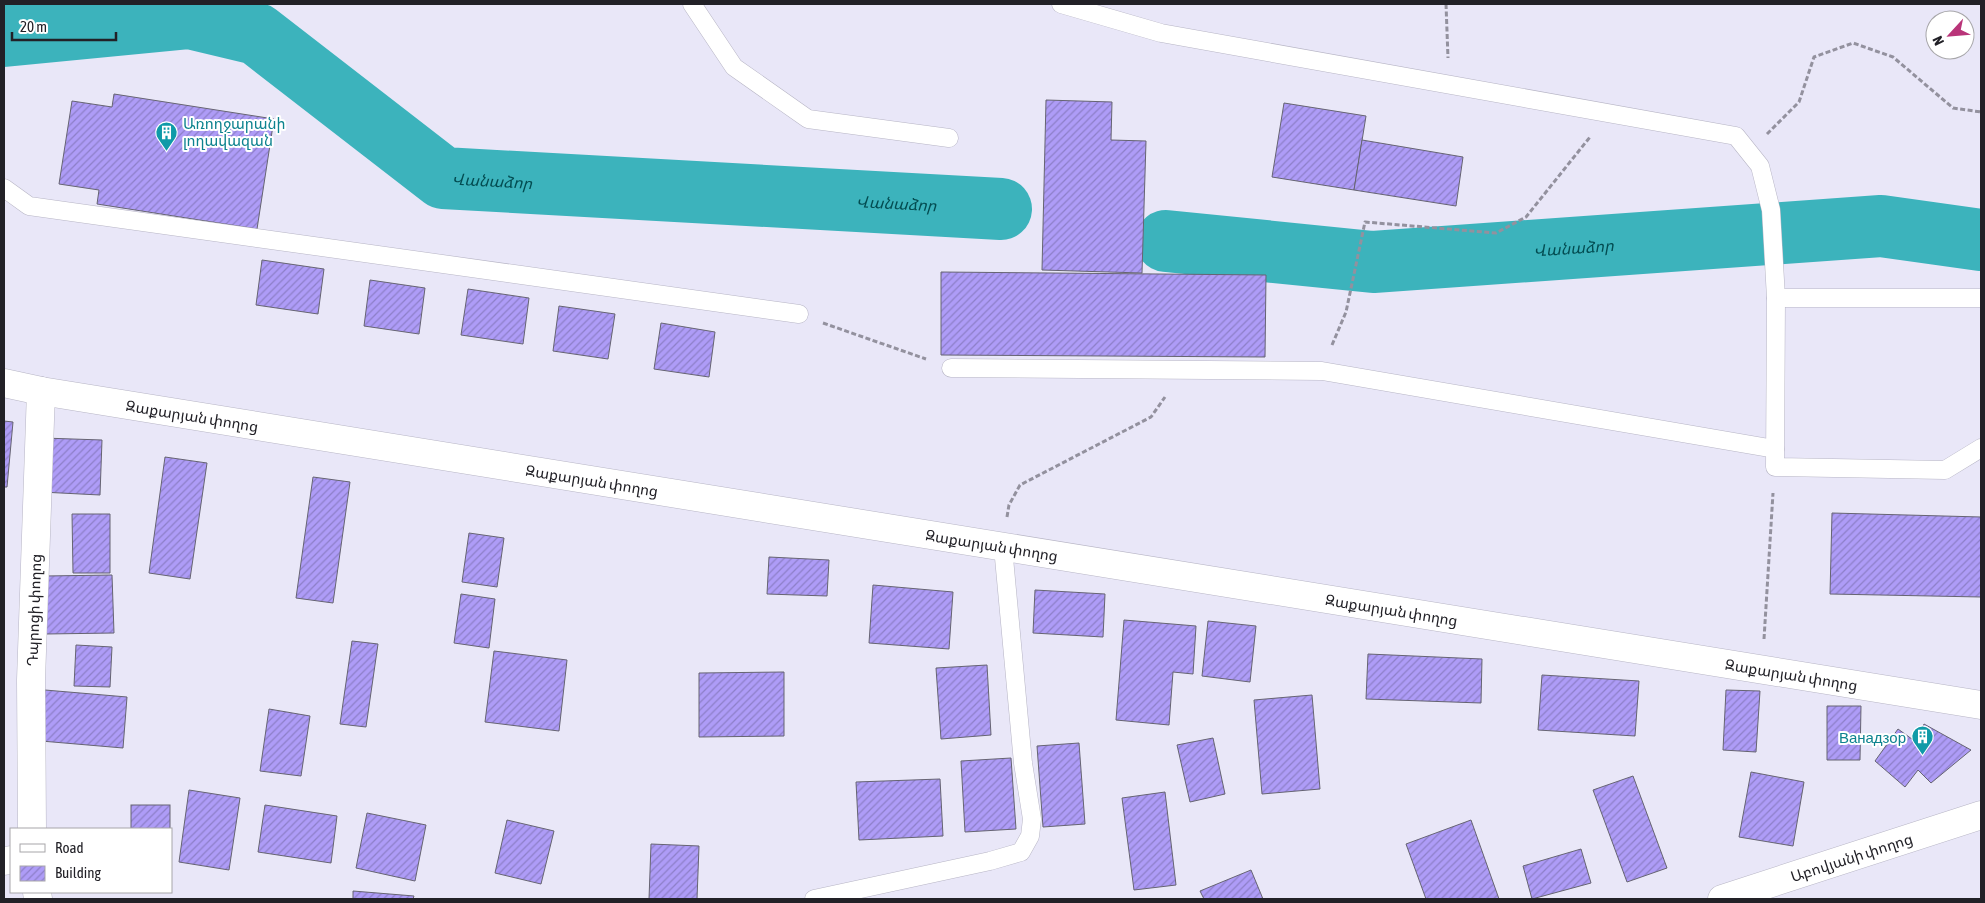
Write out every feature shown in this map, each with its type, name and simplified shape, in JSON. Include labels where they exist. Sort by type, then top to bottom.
[{"type":"street","name":"Զաքարյան փողոց","points":[[4,383],[41,391],[1981,705]]},
{"type":"street","name":"Դպրոցի փողոց","points":[[32,828],[31,680],[41,391]]},
{"type":"street","name":"Աբովյանի փողոց","points":[[1722,899],[1981,815]]},
{"type":"lane","points":[[692,4],[734,67],[808,119],[949,138]]},
{"type":"lane","points":[[1061,4],[1161,33],[1736,136],[1760,166],[1772,210],[1776,298],[1775,467],[1945,470],[1981,448]]},
{"type":"lane","points":[[4,188],[29,206],[799,314]]},
{"type":"lane","points":[[1776,298],[1981,298]]},
{"type":"lane","points":[[951,368],[1322,371],[1775,448]]},
{"type":"lane","points":[[814,899],[990,861],[1021,852],[1030,836],[1032,819],[1023,763],[1004,547]]},
{"type":"path","points":[[1446,4],[1449,84]]},
{"type":"path","points":[[1749,151],[1800,102],[1814,57],[1853,43],[1893,57],[1953,108],[1981,112]]},
{"type":"path","points":[[1322,371],[1348,302],[1365,222],[1496,233],[1526,217],[1609,113]]},
{"type":"path","points":[[799,314],[951,368]]},
{"type":"path","points":[[1004,547],[1009,505],[1020,485],[1151,417],[1184,370]]},
{"type":"path","points":[[1762,670],[1775,467]]},
{"type":"building","name":"Առողջարանի լողավազան","points":[[114,94],[274,119],[257,229],[97,204],[99,190],[59,184],[72,101],[112,107]]},
{"type":"building","points":[[1046,100],[1112,102],[1111,140],[1146,141],[1142,273],[1042,270]]},
{"type":"building","points":[[1284,103],[1366,116],[1354,190],[1272,177]]},
{"type":"building","points":[[1362,140],[1463,157],[1456,206],[1354,190]]},
{"type":"building","points":[[262,260],[324,269],[318,314],[256,305]]},
{"type":"building","points":[[941,272],[1266,275],[1265,357],[941,355]]},
{"type":"building","points":[[370,280],[425,288],[419,334],[364,326]]},
{"type":"building","points":[[468,289],[529,298],[523,344],[461,335]]},
{"type":"building","points":[[559,306],[615,314],[608,359],[553,351]]},
{"type":"building","points":[[661,323],[715,332],[709,377],[654,369]]},
{"type":"building","points":[[4,421],[13,422],[7,487],[4,487]]},
{"type":"building","points":[[43,438],[102,440],[100,495],[41,492]]},
{"type":"building","points":[[165,457],[207,463],[190,579],[149,573]]},
{"type":"building","points":[[313,477],[350,482],[333,603],[296,598]]},
{"type":"building","points":[[1832,513],[1981,517],[1981,597],[1830,594]]},
{"type":"building","points":[[72,514],[110,514],[110,573],[73,573]]},
{"type":"building","points":[[469,533],[504,538],[497,587],[462,582]]},
{"type":"building","points":[[769,557],[829,560],[827,596],[767,594]]},
{"type":"building","points":[[112,575],[114,633],[46,634],[45,576]]},
{"type":"building","points":[[873,585],[953,592],[949,649],[869,643]]},
{"type":"building","points":[[1035,590],[1105,594],[1103,637],[1033,633]]},
{"type":"building","points":[[461,594],[495,599],[489,648],[454,643]]},
{"type":"building","points":[[1124,620],[1196,626],[1193,674],[1173,672],[1169,725],[1116,720]]},
{"type":"building","points":[[1208,621],[1256,626],[1250,682],[1202,676]]},
{"type":"building","points":[[352,641],[378,644],[366,727],[340,724]]},
{"type":"building","points":[[76,645],[112,647],[110,687],[74,686]]},
{"type":"building","points":[[494,651],[567,660],[559,731],[485,722]]},
{"type":"building","points":[[1368,654],[1482,659],[1481,703],[1366,699]]},
{"type":"building","points":[[987,665],[991,735],[941,739],[936,668]]},
{"type":"building","points":[[784,672],[784,736],[699,737],[699,673]]},
{"type":"building","points":[[1542,675],[1639,681],[1635,736],[1538,730]]},
{"type":"building","points":[[45,690],[127,697],[123,748],[41,741]]},
{"type":"building","points":[[1726,690],[1760,691],[1756,752],[1723,750]]},
{"type":"building","points":[[1312,695],[1320,789],[1262,794],[1254,700]]},
{"type":"building","points":[[1827,706],[1861,706],[1860,760],[1827,760]]},
{"type":"building","points":[[269,709],[310,716],[301,776],[260,771]]},
{"type":"building","name":"Ванадзор","points":[[1924,724],[1971,750],[1931,783],[1918,770],[1905,787],[1875,761],[1898,729],[1916,742]]},
{"type":"building","points":[[1213,738],[1225,794],[1190,802],[1177,745]]},
{"type":"building","points":[[1079,743],[1085,824],[1043,827],[1037,746]]},
{"type":"building","points":[[1011,758],[1016,829],[965,832],[961,761]]},
{"type":"building","points":[[1751,772],[1804,782],[1793,846],[1739,837]]},
{"type":"building","points":[[1633,776],[1667,868],[1627,882],[1593,790]]},
{"type":"building","points":[[940,779],[943,836],[859,840],[856,782]]},
{"type":"building","points":[[189,790],[240,798],[229,870],[179,862]]},
{"type":"building","points":[[1165,792],[1176,885],[1134,890],[1122,798]]},
{"type":"building","points":[[131,805],[170,805],[170,828],[131,828]]},
{"type":"building","points":[[265,805],[337,816],[331,863],[258,852]]},
{"type":"building","points":[[367,813],[426,825],[415,881],[356,868]]},
{"type":"building","points":[[507,820],[554,831],[541,884],[495,873]]},
{"type":"building","points":[[1471,820],[1499,899],[1426,899],[1406,844]]},
{"type":"building","points":[[651,844],[699,846],[697,899],[649,899]]},
{"type":"building","points":[[1581,849],[1591,883],[1532,899],[1523,866]]},
{"type":"building","points":[[1251,870],[1263,899],[1204,899],[1200,891]]},
{"type":"building","points":[[353,891],[414,896],[413,899],[353,899]]},
{"type":"waterway","name":"Վանաձոր","points":[[4,36],[190,18],[257,34],[443,178],[1001,209]]},
{"type":"waterway","name":"Վանաձոր","points":[[1166,241],[1373,262],[1881,226],[1981,240]]},
{"type":"place","name":"Առողջարանի լողավազան","points":[[167,151]]},
{"type":"place","name":"Ванадзор","points":[[1922,756]]}]
